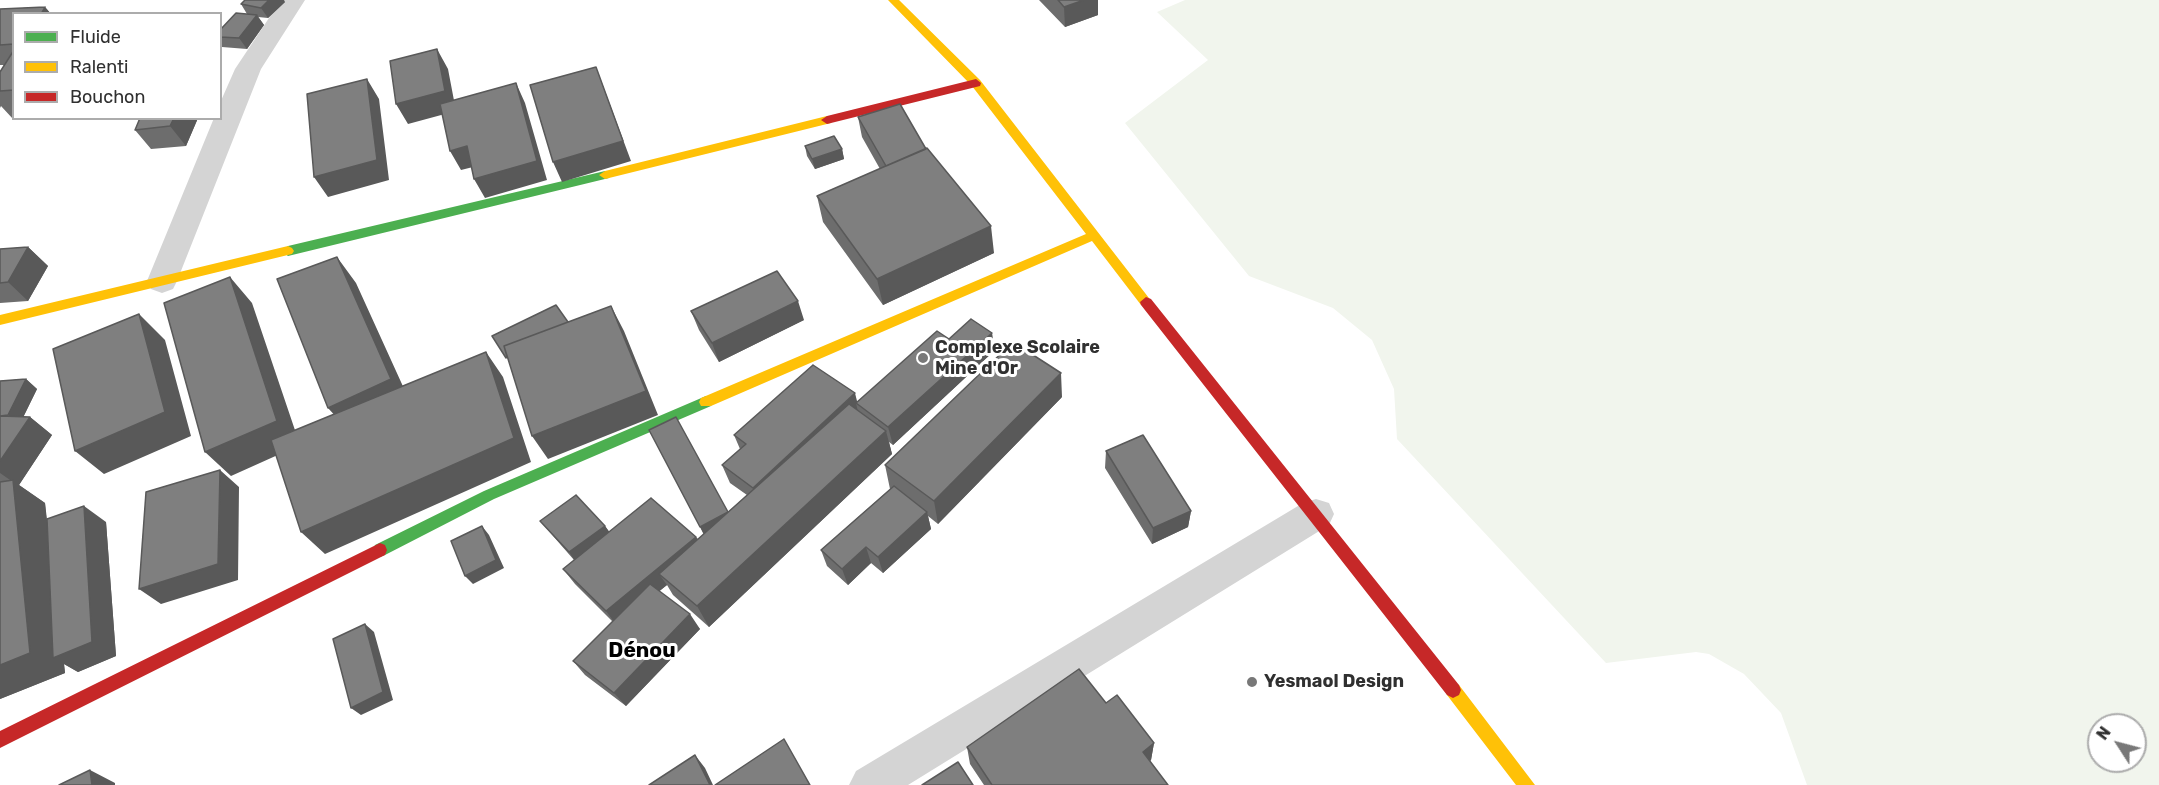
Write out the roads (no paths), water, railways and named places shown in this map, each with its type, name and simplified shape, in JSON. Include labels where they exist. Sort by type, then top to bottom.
[{"type":"street","points":[[162,281],[248,69],[293,0]]},
{"type":"street","points":[[893,0],[976,82],[1093,236],[1316,514],[1527,785]]},
{"type":"street","points":[[0,320],[563,185],[976,82]]},
{"type":"street","points":[[0,740],[489,495],[1093,236]]},
{"type":"street","points":[[870,785],[1316,514]]},
{"type":"place","name":"Complexe Scolaire Mine d'Or","points":[[923,358]]},
{"type":"place","name":"Yesmaol Design","points":[[1252,682]]},
{"type":"district","name":"Dénou","points":[[642,651]]}]
